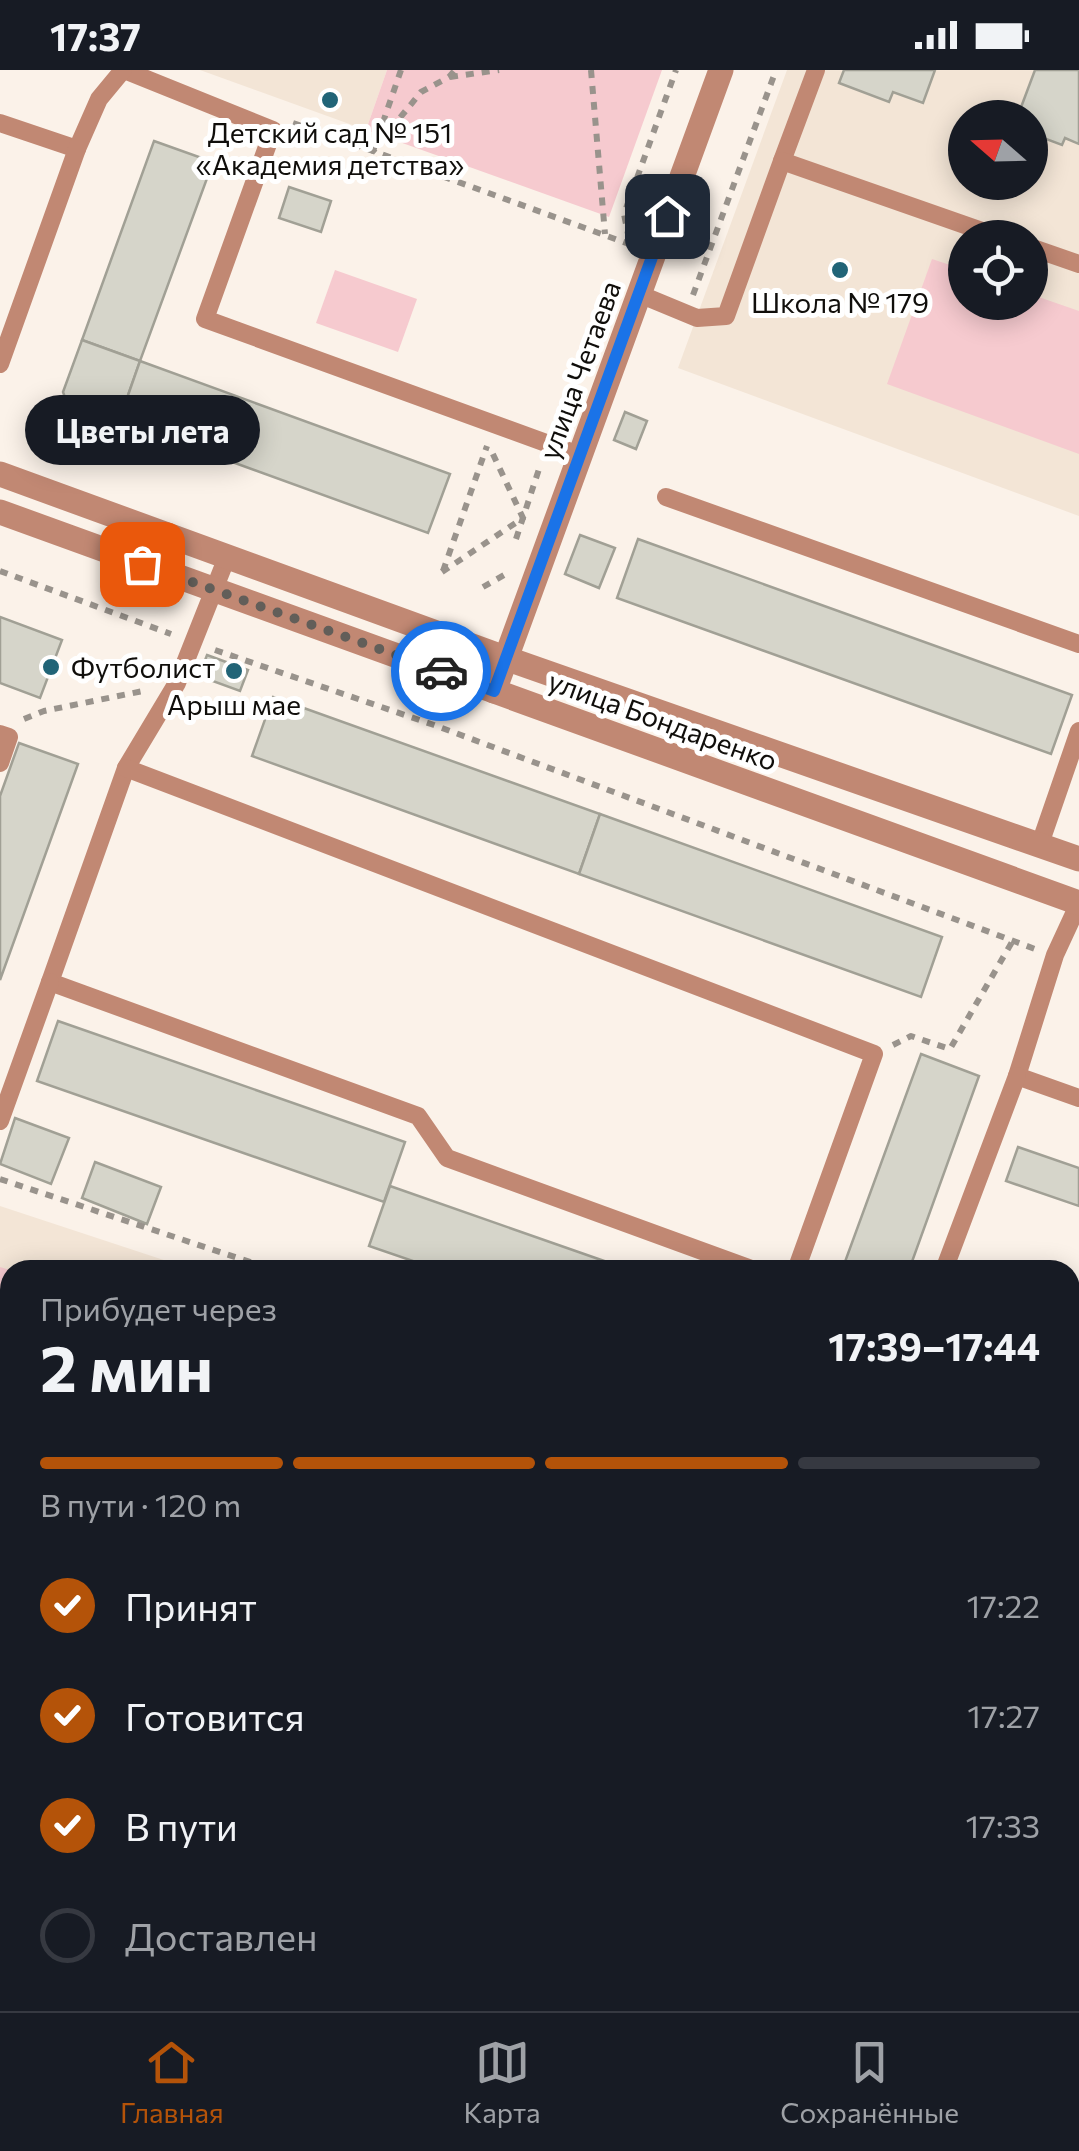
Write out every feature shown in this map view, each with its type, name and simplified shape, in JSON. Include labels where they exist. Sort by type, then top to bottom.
[{"type":"street","name":"улица Четаева","points":[[494,691],[721,70]]},
{"type":"street","name":"улица Бондаренко","points":[[0,474],[505,658],[1079,859]]},
{"type":"street","name":"улица Бондаренко","points":[[0,512],[1079,903]]},
{"type":"lane","points":[[0,364],[77,149],[99,99],[123,70],[273,130],[205,319],[579,455]]},
{"type":"lane","points":[[639,294],[697,318],[726,316],[816,70]]},
{"type":"lane","points":[[0,123],[77,149]]},
{"type":"lane","points":[[782,161],[951,220]]},
{"type":"lane","points":[[1048,253],[1079,264]]},
{"type":"lane","points":[[666,497],[1079,644]]},
{"type":"lane","points":[[0,1121],[126,768],[177,683],[228,557]]},
{"type":"lane","points":[[0,763],[9,737],[7,728]]},
{"type":"lane","points":[[1040,844],[1079,731]]},
{"type":"lane","points":[[126,768],[874,1054],[800,1260]]},
{"type":"lane","points":[[948,1260],[1056,955],[1079,903]]},
{"type":"lane","points":[[50,982],[418,1116],[447,1158],[727,1260]]},
{"type":"lane","points":[[1016,1076],[1079,1098]]},
{"type":"path","points":[[373,151],[401,70]]},
{"type":"path","points":[[373,151],[420,92],[452,74],[498,70]]},
{"type":"path","points":[[592,70],[605,234]]},
{"type":"path","points":[[686,312],[776,70]]},
{"type":"path","points":[[273,130],[294,122],[630,244]]},
{"type":"path","points":[[488,443],[523,518],[442,572],[456,535],[488,443]]},
{"type":"path","points":[[0,571],[434,725],[1012,942],[1056,955]]},
{"type":"path","points":[[7,728],[44,711],[177,683]]},
{"type":"path","points":[[874,1054],[911,1036],[950,1048],[1012,942]]},
{"type":"path","points":[[0,1179],[244,1260]]},
{"type":"shaded area","name":"Детский сад № 151 «Академия детства»","points":[[200,70],[387,70],[366,130]]},
{"type":"shaded area","points":[[387,70],[662,70],[609,217],[366,130]]},
{"type":"shaded area","name":"Школа № 179","points":[[787,70],[1079,70],[1079,516],[678,368]]},
{"type":"shaded area","points":[[932,259],[948,264],[948,320],[1048,320],[1048,300],[1079,311],[1079,454],[887,384]]},
{"type":"shaded area","points":[[335,270],[417,299],[398,352],[316,323]]},
{"type":"shaded area","points":[[0,1206],[164,1260],[0,1260]]},
{"type":"building","points":[[844,70],[935,70],[923,103],[893,92],[889,102],[839,83]]},
{"type":"building","points":[[1035,70],[1079,70],[1079,144],[1065,138],[1062,145],[1048,140],[1048,100],[1024,100]]},
{"type":"building","points":[[154,141],[213,162],[140,361],[82,340]]},
{"type":"building","points":[[289,187],[331,201],[321,232],[279,218]]},
{"type":"building","points":[[82,340],[140,361],[119,421],[67,403],[63,392]]},
{"type":"building","points":[[140,361],[450,474],[428,533],[119,421]]},
{"type":"building","points":[[625,412],[647,421],[636,449],[614,440]]},
{"type":"building","points":[[580,535],[615,548],[599,588],[565,574]]},
{"type":"building","points":[[638,539],[1072,695],[1051,754],[617,598]]},
{"type":"building","points":[[0,617],[62,640],[40,698],[0,683]]},
{"type":"building","points":[[207,655],[248,670],[240,691],[199,676]]},
{"type":"building","points":[[273,697],[600,814],[579,874],[252,756]]},
{"type":"building","points":[[19,743],[78,764],[0,980],[0,796]]},
{"type":"building","points":[[600,814],[942,937],[921,997],[579,874]]},
{"type":"building","points":[[58,1021],[405,1142],[384,1202],[37,1081]]},
{"type":"building","points":[[921,1054],[979,1076],[913,1260],[846,1260]]},
{"type":"building","points":[[15,1118],[69,1138],[51,1184],[0,1164]]},
{"type":"building","points":[[1018,1147],[1079,1168],[1079,1206],[1006,1181]]},
{"type":"building","points":[[95,1162],[161,1187],[147,1224],[82,1198]]},
{"type":"building","points":[[390,1186],[601,1260],[410,1260],[369,1246]]},
{"type":"way so far","points":[[142,564],[441,671]]},
{"type":"place","name":"Детский сад № 151 «Академия детства»","points":[[330,100]]},
{"type":"place","name":"Школа № 179","points":[[840,270]]},
{"type":"place","name":"Цветы лета","points":[[142,564]]},
{"type":"place","name":"Футболист","points":[[51,667]]},
{"type":"place","name":"Арыш мае","points":[[234,671]]},
{"type":"route","points":[[441,671],[494,691],[667,216]]}]
